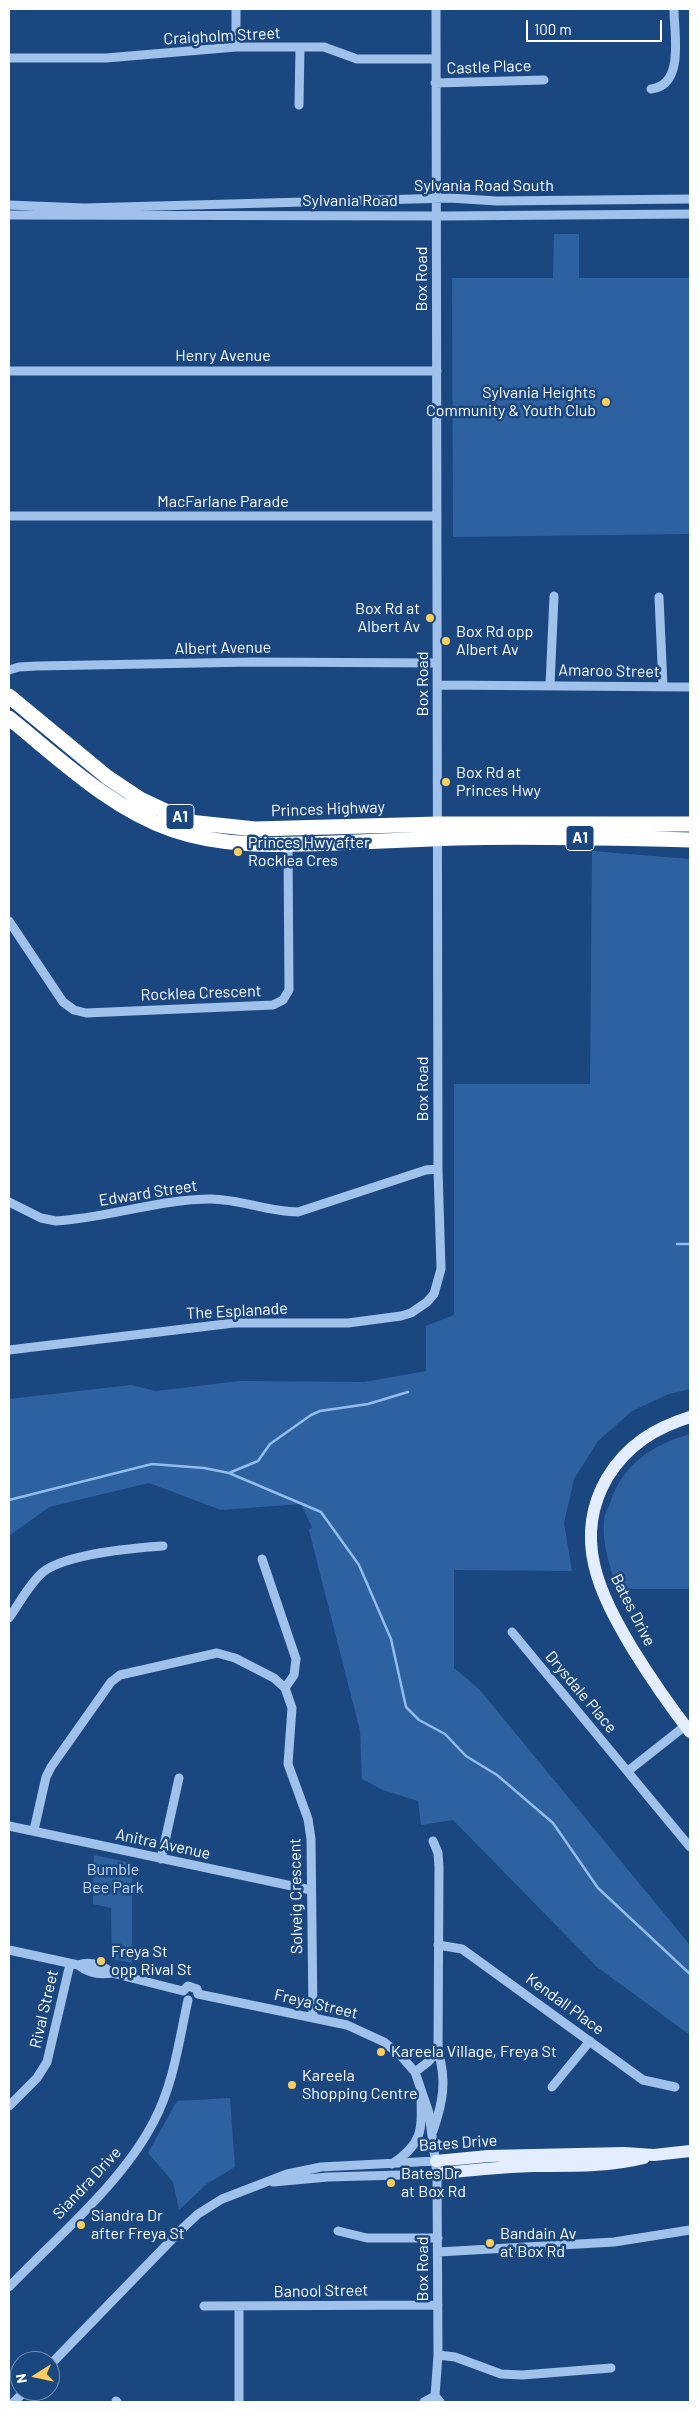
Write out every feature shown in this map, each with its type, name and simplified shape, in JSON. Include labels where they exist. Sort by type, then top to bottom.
[{"type":"highway","name":"Princes Highway","points":[[9,696],[106,776],[140,799],[189,822],[254,829],[438,831],[690,824]]},
{"type":"highway","name":"Princes Highway","points":[[9,718],[99,790],[132,812],[174,830],[213,840],[253,845],[288,845],[438,831],[490,837],[690,840]]},
{"type":"main road","name":"Bates Drive","points":[[688,1729],[656,1688],[614,1616],[594,1569],[591,1538],[592,1520],[599,1491],[625,1453],[643,1436],[670,1423],[690,1417]]},
{"type":"main road","name":"Bates Drive","points":[[436,2167],[526,2155],[624,2153],[654,2155],[690,2151]]},
{"type":"street","points":[[236,9],[236,47]]},
{"type":"street","name":"Box Road","points":[[436,9],[438,1168],[441,1269]]},
{"type":"street","points":[[651,89],[666,84],[674,72],[674,9]]},
{"type":"street","name":"Craigholm Street","points":[[9,58],[106,58],[236,47],[324,47],[357,59],[436,59]]},
{"type":"street","points":[[299,105],[300,47]]},
{"type":"street","name":"Castle Place","points":[[435,83],[544,80]]},
{"type":"street","name":"Sylvania Road South","points":[[9,205],[84,208],[437,200],[690,199]]},
{"type":"street","name":"Sylvania Road","points":[[9,215],[436,216],[690,214]]},
{"type":"street","name":"Henry Avenue","points":[[9,371],[437,371]]},
{"type":"street","name":"MacFarlane Parade","points":[[9,516],[437,516]]},
{"type":"street","points":[[550,685],[554,596]]},
{"type":"street","points":[[660,597],[662,686]]},
{"type":"street","name":"Albert Avenue","points":[[9,670],[19,667],[37,666],[244,662],[437,663]]},
{"type":"street","name":"Amaroo Street","points":[[438,685],[690,687]]},
{"type":"street","name":"Rocklea Crescent","points":[[9,921],[63,1002],[74,1010],[86,1013],[273,1005],[283,1000],[289,990],[288,845]]},
{"type":"street","name":"Edward Street","points":[[9,1202],[41,1218],[56,1221],[188,1200],[213,1199],[282,1212],[298,1212],[426,1170],[438,1168]]},
{"type":"street","name":"The Esplanade","points":[[9,1350],[234,1323],[348,1323],[401,1316],[427,1302],[438,1286],[441,1269]]},
{"type":"street","points":[[9,1618],[41,1574],[55,1566],[122,1550],[163,1546]]},
{"type":"street","points":[[34,1830],[46,1777],[51,1767],[111,1682],[120,1675],[217,1653],[235,1658],[261,1671],[274,1678],[285,1688],[294,1675],[296,1659],[262,1559]]},
{"type":"street","name":"Drysdale Place","points":[[512,1632],[690,1848]]},
{"type":"street","name":"Solveig Crescent","points":[[285,1688],[292,1708],[288,1764],[304,1808],[312,1838],[313,2017]]},
{"type":"street","points":[[628,1771],[688,1729]]},
{"type":"street","points":[[161,1859],[179,1778]]},
{"type":"street","name":"Anitra Avenue","points":[[9,1826],[311,1890]]},
{"type":"street","name":"Box Road","points":[[433,1841],[438,1853],[439,1867],[438,2051],[443,2069],[443,2101],[433,2134]]},
{"type":"street","name":"Kendall Place","points":[[438,1945],[462,1950],[643,2080],[675,2087]]},
{"type":"street","points":[[9,1950],[74,1965],[86,1963],[104,1966],[112,1973],[183,1991]]},
{"type":"street","name":"Rival Street","points":[[9,2106],[37,2078],[47,2062],[74,1965]]},
{"type":"street","points":[[188,1986],[193,1986],[198,1994],[194,1999],[188,2000],[184,1996],[183,1991],[188,1986]]},
{"type":"street","name":"Freya Street","points":[[198,1994],[347,2025],[374,2036],[401,2056],[417,2076]]},
{"type":"street","name":"Siandra Drive","points":[[9,2286],[118,2175],[138,2148],[155,2120],[173,2071],[188,2000]]},
{"type":"street","points":[[552,2087],[590,2041]]},
{"type":"street","points":[[392,2164],[413,2148],[417,2141],[421,2120],[417,2076],[438,2051]]},
{"type":"street","name":"Box Road","points":[[417,2076],[428,2108],[436,2167],[438,2238],[437,2399]]},
{"type":"street","name":"Bates Drive","points":[[60,2355],[198,2214],[242,2190],[287,2174],[321,2167],[392,2164],[436,2167]]},
{"type":"street","name":"Bates Drive","points":[[268,2182],[436,2167]]},
{"type":"street","points":[[438,2252],[614,2242],[690,2230]]},
{"type":"street","points":[[338,2231],[367,2238],[438,2238]]},
{"type":"street","name":"Banool Street","points":[[204,2306],[438,2305]]},
{"type":"street","points":[[239,2307],[239,2402]]},
{"type":"street","points":[[438,2355],[456,2357],[501,2374],[522,2375],[611,2368]]},
{"type":"street","points":[[424,2402],[437,2399]]},
{"type":"green space","points":[[554,234],[579,234],[579,278],[690,278],[690,534],[453,537],[452,278],[553,278]]},
{"type":"green space","points":[[592,851],[690,859],[690,1389],[669,1394],[632,1411],[598,1441],[574,1479],[564,1523],[572,1571],[454,1570],[454,1668],[479,1689],[690,1945],[690,2035],[597,1967],[453,1820],[421,1825],[418,1801],[383,1790],[362,1779],[360,1731],[309,1530],[312,1527],[301,1504],[221,1510],[149,1483],[49,1507],[9,1536],[9,1399],[131,1385],[156,1391],[239,1381],[364,1382],[426,1371],[426,1326],[454,1315],[454,1084],[590,1084]]},
{"type":"green space","points":[[690,1434],[690,1589],[617,1589],[604,1538],[605,1516],[616,1489],[631,1467],[651,1450]]},
{"type":"green space","name":"Bumble Bee Park","points":[[94,1855],[132,1863],[132,1963],[112,1959],[111,1908],[93,1904]]},
{"type":"green space","points":[[230,2098],[235,2167],[208,2183],[179,2210],[173,2182],[148,2153],[177,2101]]},
{"type":"waterway","points":[[677,1244],[690,1244]]},
{"type":"waterway","points":[[229,1473],[258,1461],[270,1444],[311,1415],[320,1411],[368,1404],[408,1392]]},
{"type":"waterway","points":[[9,1500],[152,1464],[204,1468],[229,1473],[321,1512],[359,1565],[391,1639],[406,1707],[419,1720],[445,1734],[466,1756],[497,1775],[553,1823],[598,1888],[690,1974]]},
{"type":"place","name":"Sylvania Heights Community & Youth Club","points":[[606,402]]},
{"type":"place","name":"Box Rd at Albert Av","points":[[430,618]]},
{"type":"place","name":"Box Rd opp Albert Av","points":[[446,641]]},
{"type":"place","name":"Box Rd at Princes Hwy","points":[[446,782]]},
{"type":"place","name":"Princes Hwy after Rocklea Cres","points":[[238,852]]},
{"type":"place","name":"Freya St opp Rival St","points":[[101,1961]]},
{"type":"place","name":"Kareela Village, Freya St","points":[[381,2052]]},
{"type":"place","name":"Kareela Shopping Centre","points":[[292,2085]]},
{"type":"place","name":"Bates Dr at Box Rd","points":[[391,2183]]},
{"type":"place","name":"Siandra Dr after Freya St","points":[[81,2225]]},
{"type":"place","name":"Bandain Av at Box Rd","points":[[490,2243]]}]
